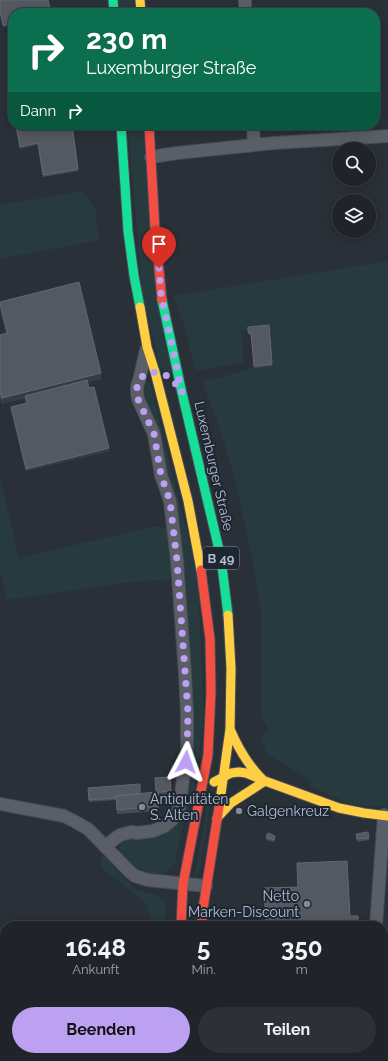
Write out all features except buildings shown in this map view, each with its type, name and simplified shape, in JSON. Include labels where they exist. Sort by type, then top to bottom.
[{"type":"main road","name":"B 49","points":[[121,130],[128,231],[134,276],[147,347],[155,372],[188,500],[200,558],[210,639],[211,691],[208,755],[183,884],[181,921]]},
{"type":"main road","name":"Luxemburger Straße","points":[[149,130],[155,229],[161,294],[182,393],[221,558],[228,619],[231,668],[230,729],[202,921]]},
{"type":"main road","points":[[230,729],[243,757],[252,769],[265,781]]},
{"type":"main road","points":[[208,755],[224,776],[233,782]]},
{"type":"main road","points":[[201,793],[211,784],[224,776],[239,772],[246,773],[339,808],[386,816]]},
{"type":"main road","points":[[245,784],[265,781]]},
{"type":"main road","points":[[217,818],[231,803],[265,781]]},
{"type":"street","points":[[253,130],[254,145]]},
{"type":"street","points":[[151,157],[274,143],[388,136]]},
{"type":"street","points":[[105,846],[120,835],[131,832],[137,833],[153,831],[165,826],[172,820],[179,809],[181,800],[187,751],[188,713],[177,561],[170,501],[161,475],[154,434],[138,399],[137,393],[137,386],[147,347]]},
{"type":"street","points":[[139,381],[143,376],[155,372]]},
{"type":"street","name":"Luxemburger Straße","points":[[155,372],[168,376],[182,393]]},
{"type":"street","points":[[0,804],[64,816],[88,829],[125,868],[135,876],[148,880],[206,886]]},
{"type":"street","points":[[376,921],[386,816]]},
{"type":"green space","points":[[119,0],[133,0],[134,8],[120,8]]},
{"type":"green space","points":[[128,130],[143,130],[173,375],[160,367],[142,289]]},
{"type":"green space","points":[[83,191],[95,208],[99,240],[0,259],[0,205]]},
{"type":"green space","points":[[388,261],[388,807],[353,805],[311,787],[309,779],[267,754],[261,737],[268,729],[262,718],[261,614],[252,557],[238,492],[224,442],[202,382],[254,368],[272,366],[248,330],[242,331],[243,363],[195,371],[184,325],[173,296]]},
{"type":"green space","points":[[150,381],[198,578],[204,717],[194,794],[183,823],[175,863],[168,871],[158,875],[146,874],[134,869],[119,852],[121,843],[128,839],[159,836],[171,827],[179,818],[188,798],[194,728],[184,580],[177,506],[143,397],[142,388]]},
{"type":"green space","points":[[0,477],[19,558],[151,527],[168,527],[173,577],[164,581],[152,580],[123,583],[7,600],[0,571]]},
{"type":"green space","points":[[213,788],[199,874],[194,878],[210,790]]},
{"type":"green space","points":[[102,857],[107,857],[119,873],[136,890],[160,896],[165,904],[166,921],[151,921],[146,905],[143,901],[102,869],[100,861]]},
{"type":"traffic: fast","points":[[113,0],[114,8]]},
{"type":"traffic: fast","points":[[121,130],[128,231],[140,307]]},
{"type":"traffic: fast","points":[[162,300],[182,393],[221,558],[228,615]]},
{"type":"traffic: slow","points":[[140,0],[141,8]]},
{"type":"traffic: slow","points":[[140,307],[147,347],[155,372],[188,501],[201,570]]},
{"type":"traffic: slow","points":[[220,801],[230,729],[231,668],[228,615]]},
{"type":"traffic: slow","points":[[230,729],[243,756],[262,779]]},
{"type":"traffic: slow","points":[[214,782],[231,773],[246,773],[339,808],[388,816]]},
{"type":"traffic: slow","points":[[217,818],[231,803],[265,781]]},
{"type":"traffic: jam","points":[[149,130],[155,229],[162,300]]},
{"type":"traffic: jam","points":[[181,921],[183,884],[208,755],[211,691],[210,639],[201,570]]},
{"type":"traffic: jam","points":[[202,921],[220,801]]},
{"type":"place","name":"Antiquitäten S. Alten","points":[[142,807]]},
{"type":"place","name":"Galgenkreuz","points":[[239,811]]},
{"type":"place","name":"Netto Marken-Discount","points":[[307,904]]},
{"type":"route","points":[[159,268],[161,294],[182,393],[168,376],[155,372],[147,374],[141,378],[137,386],[137,393],[138,399],[154,434],[161,475],[170,501],[177,561],[188,713],[186,762]]}]
